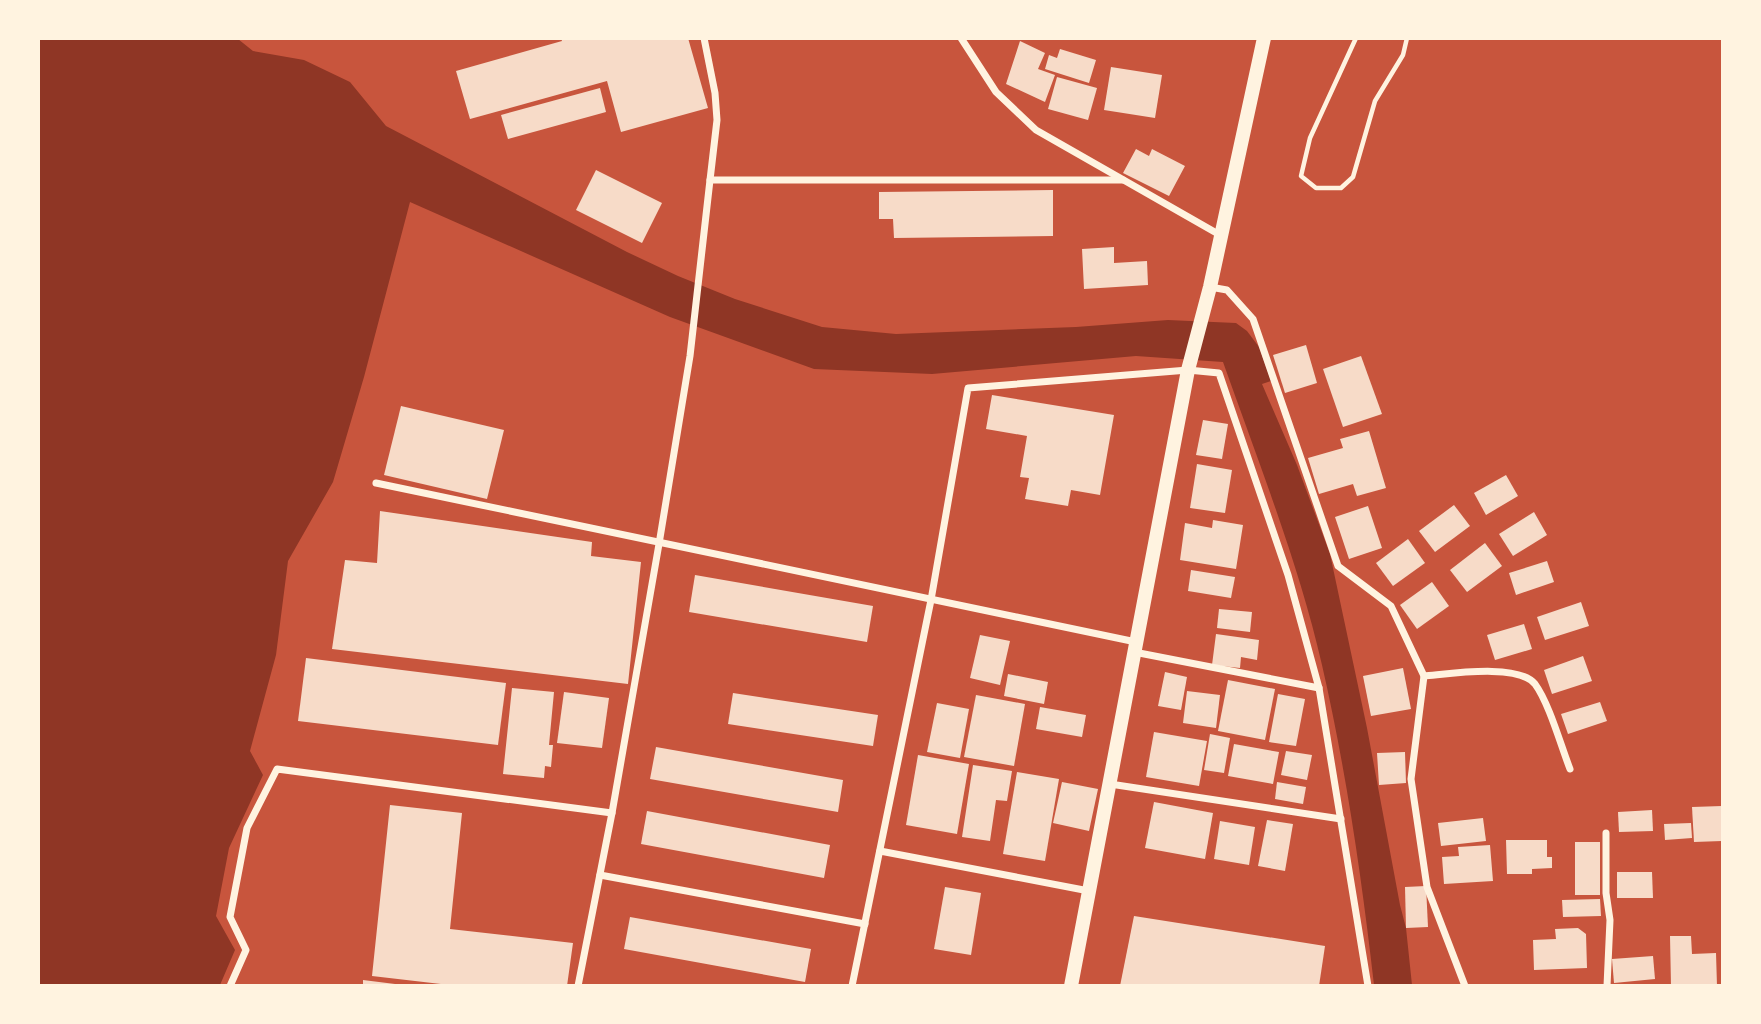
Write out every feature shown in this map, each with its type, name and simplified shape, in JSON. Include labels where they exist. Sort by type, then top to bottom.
[{"type":"main road","points":[[1071,985],[1188,370],[1210,287],[1264,38]]},
{"type":"street","points":[[578,985],[612,813],[690,356],[717,120],[715,93],[704,38]]},
{"type":"street","points":[[961,38],[996,92],[1036,130],[1221,235]]},
{"type":"street","points":[[710,180],[1123,180]]},
{"type":"street","points":[[1210,287],[1227,290],[1253,319],[1338,566],[1391,606],[1424,676],[1411,779],[1427,887],[1465,985]]},
{"type":"street","points":[[852,985],[931,600],[968,388],[1188,370],[1219,373],[1288,575],[1319,688],[1368,985]]},
{"type":"street","points":[[376,484],[931,600],[1319,688]]},
{"type":"street","points":[[1424,676],[1508,672],[1533,681],[1570,769]]},
{"type":"street","points":[[230,985],[246,950],[230,917],[247,828],[277,769],[612,813]]},
{"type":"street","points":[[1109,783],[1341,819]]},
{"type":"street","points":[[1606,833],[1606,892],[1610,920],[1607,985]]},
{"type":"street","points":[[880,851],[1089,891]]},
{"type":"street","points":[[600,875],[865,924]]},
{"type":"path","points":[[1356,38],[1310,138],[1301,176],[1316,188],[1341,188],[1353,177],[1375,101],[1403,55],[1407,38]]},
{"type":"shaded area","points":[[38,39],[238,39],[253,51],[304,60],[350,82],[386,126],[627,252],[735,299],[822,327],[896,334],[1076,327],[1168,320],[1236,323],[1247,331],[1259,347],[1271,381],[1262,384],[1297,465],[1330,554],[1406,928],[1412,985],[1374,985],[1339,744],[1313,627],[1290,551],[1223,362],[1136,356],[932,374],[814,369],[670,317],[410,202],[333,482],[288,561],[276,655],[250,751],[263,775],[229,848],[216,916],[235,950],[220,985],[39,985]]},
{"type":"building","points":[[561,38],[688,38],[708,108],[621,132],[607,81],[470,119],[456,71],[562,41]]},
{"type":"building","points":[[1020,41],[1045,53],[1038,69],[1055,75],[1045,102],[1006,84]]},
{"type":"building","points":[[1060,49],[1096,60],[1089,83],[1045,69],[1049,55],[1057,58]]},
{"type":"building","points":[[1111,67],[1162,75],[1155,118],[1104,110]]},
{"type":"building","points":[[1057,77],[1097,88],[1088,120],[1048,109]]},
{"type":"building","points":[[600,88],[606,112],[508,139],[501,115]]},
{"type":"building","points":[[1136,149],[1149,156],[1152,149],[1185,166],[1169,196],[1123,173]]},
{"type":"building","points":[[596,170],[662,203],[642,243],[576,210]]},
{"type":"building","points":[[1053,190],[1053,236],[894,238],[893,219],[879,219],[879,192]]},
{"type":"building","points":[[1114,247],[1114,263],[1147,261],[1148,285],[1084,289],[1082,249]]},
{"type":"building","points":[[1306,345],[1317,383],[1285,393],[1273,355]]},
{"type":"building","points":[[1361,356],[1382,414],[1343,427],[1323,369]]},
{"type":"building","points":[[992,395],[1114,415],[1100,495],[1071,490],[1068,506],[1025,499],[1029,478],[1020,477],[1027,436],[986,429]]},
{"type":"building","points":[[401,406],[504,430],[487,499],[384,475]]},
{"type":"building","points":[[1203,420],[1228,424],[1222,459],[1196,455]]},
{"type":"building","points":[[1369,431],[1386,488],[1357,496],[1353,484],[1319,494],[1308,458],[1343,448],[1340,439]]},
{"type":"building","points":[[1197,464],[1232,470],[1225,513],[1190,508]]},
{"type":"building","points":[[1506,475],[1518,496],[1486,515],[1474,493]]},
{"type":"building","points":[[1454,505],[1470,526],[1435,552],[1419,531]]},
{"type":"building","points":[[1368,506],[1382,548],[1349,559],[1335,517]]},
{"type":"building","points":[[380,511],[592,542],[591,556],[641,562],[628,684],[332,649],[345,560],[377,563]]},
{"type":"building","points":[[1534,512],[1547,535],[1513,556],[1499,534]]},
{"type":"building","points":[[1213,520],[1243,525],[1236,569],[1180,560],[1185,523],[1212,528]]},
{"type":"building","points":[[1408,539],[1425,563],[1393,586],[1376,563]]},
{"type":"building","points":[[1485,543],[1502,566],[1467,592],[1450,570]]},
{"type":"building","points":[[1547,561],[1554,582],[1516,595],[1509,573]]},
{"type":"building","points":[[1191,570],[1235,577],[1231,598],[1188,591]]},
{"type":"building","points":[[695,575],[873,606],[867,642],[689,612]]},
{"type":"building","points":[[1432,582],[1449,606],[1417,629],[1400,605]]},
{"type":"building","points":[[1581,602],[1589,626],[1545,640],[1537,617]]},
{"type":"building","points":[[1219,609],[1252,612],[1250,632],[1217,628]]},
{"type":"building","points":[[1524,624],[1532,649],[1495,660],[1487,635]]},
{"type":"building","points":[[1216,634],[1259,640],[1257,660],[1241,657],[1240,668],[1212,665]]},
{"type":"building","points":[[980,635],[1010,641],[1000,685],[970,678]]},
{"type":"building","points":[[1583,656],[1592,681],[1552,694],[1544,670]]},
{"type":"building","points":[[306,658],[506,683],[498,745],[298,721]]},
{"type":"building","points":[[1403,668],[1411,709],[1371,716],[1363,676]]},
{"type":"building","points":[[1165,672],[1187,677],[1181,710],[1158,706]]},
{"type":"building","points":[[1008,674],[1048,682],[1044,704],[1004,696]]},
{"type":"building","points":[[1228,680],[1275,689],[1265,740],[1218,731]]},
{"type":"building","points":[[512,688],[554,692],[549,745],[553,745],[551,767],[545,766],[544,778],[503,774]]},
{"type":"building","points":[[1187,691],[1220,695],[1216,728],[1183,723]]},
{"type":"building","points":[[564,692],[609,698],[602,748],[557,743]]},
{"type":"building","points":[[733,693],[878,715],[873,746],[728,724]]},
{"type":"building","points":[[1278,694],[1305,699],[1296,746],[1269,742]]},
{"type":"building","points":[[976,695],[1025,704],[1014,766],[964,757]]},
{"type":"building","points":[[1600,702],[1607,721],[1568,734],[1561,714]]},
{"type":"building","points":[[937,703],[969,709],[960,758],[927,752]]},
{"type":"building","points":[[1040,707],[1086,715],[1082,737],[1036,729]]},
{"type":"building","points":[[1154,732],[1207,741],[1199,786],[1146,777]]},
{"type":"building","points":[[1210,734],[1230,738],[1224,773],[1204,770]]},
{"type":"building","points":[[1234,744],[1279,752],[1273,784],[1228,776]]},
{"type":"building","points":[[656,747],[843,780],[838,812],[650,779]]},
{"type":"building","points":[[1286,751],[1312,755],[1307,780],[1281,775]]},
{"type":"building","points":[[1405,752],[1406,783],[1379,785],[1377,753]]},
{"type":"building","points":[[918,755],[969,764],[957,834],[906,825]]},
{"type":"building","points":[[973,765],[1012,771],[1007,801],[996,800],[990,841],[962,837]]},
{"type":"building","points":[[1017,772],[1059,779],[1045,861],[1003,854]]},
{"type":"building","points":[[1062,782],[1098,789],[1089,831],[1053,823]]},
{"type":"building","points":[[1277,782],[1306,787],[1303,804],[1275,799]]},
{"type":"building","points":[[1154,802],[1213,813],[1205,859],[1145,848]]},
{"type":"building","points":[[390,805],[462,813],[450,929],[573,943],[567,986],[458,986],[372,976]]},
{"type":"building","points":[[1722,806],[1722,841],[1694,842],[1692,807]]},
{"type":"building","points":[[1652,810],[1653,831],[1619,832],[1618,812]]},
{"type":"building","points":[[647,811],[830,845],[824,878],[641,844]]},
{"type":"building","points":[[1483,818],[1486,841],[1441,846],[1438,823]]},
{"type":"building","points":[[1267,820],[1293,824],[1285,871],[1258,866]]},
{"type":"building","points":[[1220,821],[1255,827],[1249,865],[1214,859]]},
{"type":"building","points":[[1691,823],[1692,838],[1665,840],[1664,824]]},
{"type":"building","points":[[1506,840],[1547,840],[1547,857],[1552,857],[1552,868],[1532,869],[1532,874],[1507,874]]},
{"type":"building","points":[[1575,842],[1600,842],[1600,895],[1575,895]]},
{"type":"building","points":[[1490,845],[1493,881],[1444,884],[1442,857],[1459,856],[1458,847]]},
{"type":"building","points":[[1617,872],[1652,872],[1653,898],[1617,898]]},
{"type":"building","points":[[1426,886],[1428,927],[1406,928],[1405,887]]},
{"type":"building","points":[[945,887],[981,893],[971,955],[934,949]]},
{"type":"building","points":[[1600,899],[1601,916],[1563,917],[1562,900]]},
{"type":"building","points":[[1134,916],[1325,946],[1319,986],[1120,986]]},
{"type":"building","points":[[630,917],[811,949],[805,982],[624,949]]},
{"type":"building","points":[[1578,928],[1586,934],[1587,968],[1534,970],[1533,940],[1556,939],[1555,929]]},
{"type":"building","points":[[1670,936],[1691,936],[1692,954],[1716,953],[1717,986],[1671,986]]},
{"type":"building","points":[[1653,956],[1655,979],[1614,983],[1612,959]]},
{"type":"building","points":[[363,980],[395,984],[395,986],[363,986]]}]
